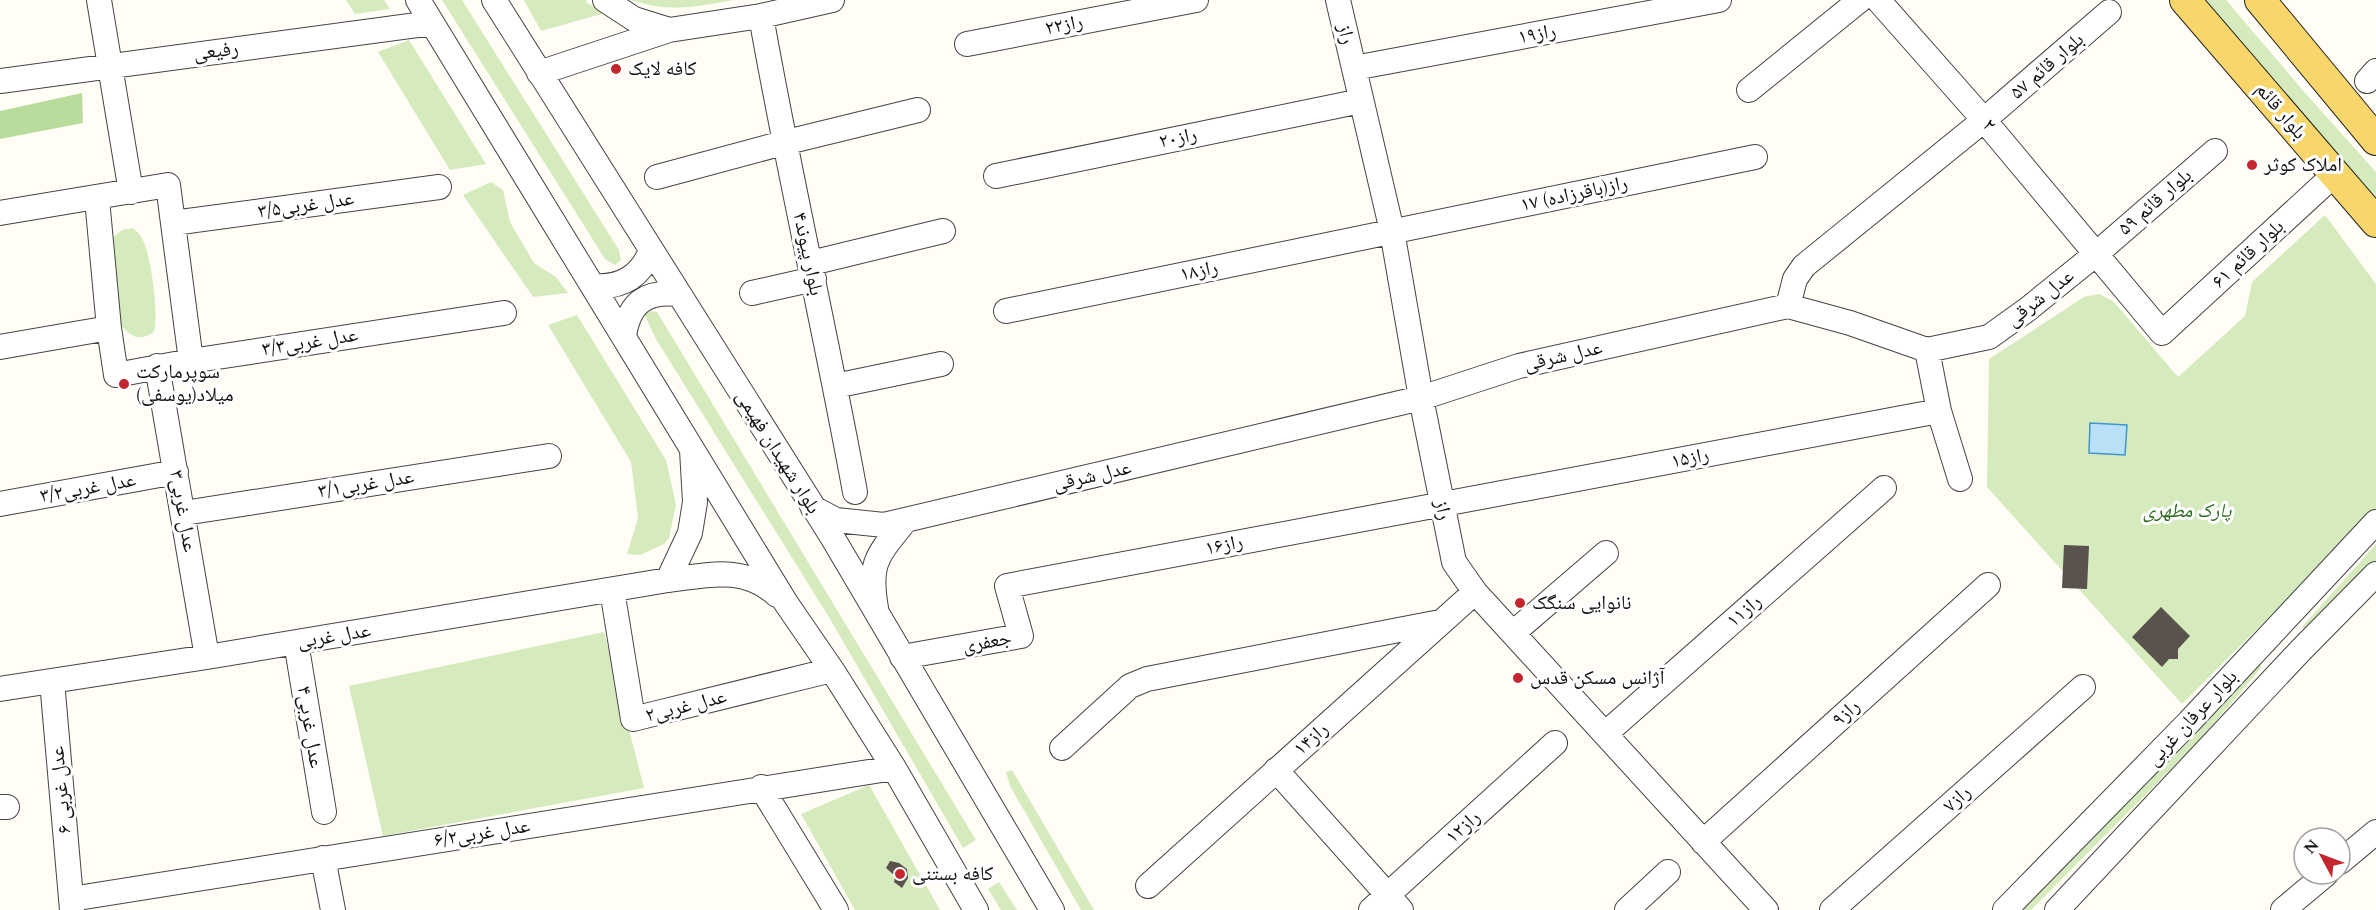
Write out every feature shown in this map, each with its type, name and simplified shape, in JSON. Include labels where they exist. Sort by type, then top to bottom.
[{"type":"main road","name":"بلوار قائم","points":[[2185,0],[2376,222]]},
{"type":"main road","points":[[2260,0],[2376,140]]},
{"type":"street","points":[[99,0],[131,192]]},
{"type":"street","points":[[418,0],[786,603],[894,768],[976,910]]},
{"type":"street","name":"بلوار شهیدان فهیمی","points":[[494,0],[813,507],[1052,910]]},
{"type":"street","points":[[605,0],[634,19],[669,30]]},
{"type":"street","points":[[539,73],[669,30],[761,16],[832,0]]},
{"type":"street","name":"راز۲۲","points":[[967,44],[1196,0]]},
{"type":"street","name":"راز","points":[[1338,0],[1392,231],[1441,505],[1454,562],[1475,592],[1766,910]]},
{"type":"street","name":"راز۱۹","points":[[1354,68],[1719,0]]},
{"type":"street","points":[[1749,90],[1860,0]]},
{"type":"street","name":"۲","points":[[1878,0],[1984,120],[2096,254]]},
{"type":"street","name":"بلوار قائم ۵۷","points":[[1788,306],[1795,279],[1804,266],[1984,120],[2109,12]]},
{"type":"street","name":"بلوار پیوند۴","points":[[761,16],[783,143],[812,271],[855,492]]},
{"type":"street","name":"رفیعی","points":[[0,81],[432,23]]},
{"type":"street","name":"راز۲۰","points":[[996,176],[1361,101]]},
{"type":"street","points":[[657,177],[918,110]]},
{"type":"street","name":"بلوار قائم ۵۹","points":[[2096,254],[2215,151]]},
{"type":"street","name":"۱۷ راز(باقرزاده)","points":[[1392,231],[1755,157]]},
{"type":"street","name":"بلوار قائم ۶۱","points":[[2096,254],[2162,333],[2335,174]]},
{"type":"street","points":[[0,213],[97,199],[168,185],[191,361]]},
{"type":"street","name":"عدل غربی۳/۵","points":[[173,223],[440,187]]},
{"type":"street","points":[[0,347],[109,328],[97,199]]},
{"type":"street","points":[[752,293],[812,271],[943,231]]},
{"type":"street","name":"راز۱۸","points":[[1006,311],[1392,231]]},
{"type":"street","points":[[593,286],[617,285],[629,280],[639,272],[651,251]]},
{"type":"street","name":"عدل شرقی","points":[[813,507],[836,520],[884,525],[905,521],[1421,398],[1519,366],[1788,306],[1850,323],[1927,350],[1989,337],[2096,254]]},
{"type":"street","points":[[624,336],[627,320],[635,306],[647,297],[662,293],[678,294]]},
{"type":"street","name":"عدل غربی۳/۳","points":[[109,328],[116,375],[157,366],[504,313]]},
{"type":"street","points":[[1927,350],[1940,411],[1960,479]]},
{"type":"street","points":[[835,386],[941,364]]},
{"type":"street","name":"عدل غربی۳","points":[[157,366],[207,657]]},
{"type":"street","name":"راز۱۵","points":[[1441,505],[1940,411]]},
{"type":"street","points":[[668,580],[690,533],[692,523],[695,502],[692,447]]},
{"type":"street","name":"عدل غربی۳/۱","points":[[184,513],[549,456]]},
{"type":"street","name":"عدل غربی۳/۲","points":[[0,504],[176,472]]},
{"type":"street","name":"راز۱۱","points":[[1605,734],[1884,488]]},
{"type":"street","name":"راز۱۶","points":[[1007,586],[1441,505]]},
{"type":"street","points":[[876,613],[872,588],[874,562],[905,521]]},
{"type":"street","name":"بلوار عرفان غربی","points":[[2005,910],[2189,722],[2376,522]]},
{"type":"street","points":[[1513,633],[1606,553]]},
{"type":"street","name":"عدل غربی","points":[[0,689],[719,573],[744,575],[766,585],[786,603]]},
{"type":"street","name":"بلوار عرفان غربی","points":[[2057,910],[2301,650],[2374,579]]},
{"type":"street","name":"راز۹","points":[[1703,842],[1988,585]]},
{"type":"street","name":"جعفری","points":[[902,657],[1021,636],[1007,586]]},
{"type":"street","name":"عدل غربی۲","points":[[612,590],[633,719],[832,670]]},
{"type":"street","name":"راز۱۴","points":[[1148,886],[1475,592]]},
{"type":"street","points":[[1062,748],[1130,686],[1146,679],[1440,622]]},
{"type":"street","points":[[2276,627],[2301,650]]},
{"type":"street","name":"عدل غربی۴","points":[[296,642],[324,812]]},
{"type":"street","name":"عدل غربی ۶","points":[[52,681],[71,904]]},
{"type":"street","name":"راز۷","points":[[1832,910],[2083,687]]},
{"type":"street","name":"راز۱۲","points":[[1386,905],[1555,743]]},
{"type":"street","name":"۶/۲عدل غربی","points":[[71,904],[323,858],[761,787],[894,768]]},
{"type":"street","points":[[1276,770],[1386,905]]},
{"type":"street","points":[[761,787],[836,910]]},
{"type":"street","points":[[2352,852],[2376,832]]},
{"type":"street","points":[[323,858],[333,910]]},
{"type":"street","points":[[1626,910],[1668,872]]},
{"type":"street","points":[[2283,910],[2312,886]]},
{"type":"green space","points":[[346,0],[384,0],[390,9],[355,14]]},
{"type":"green space","points":[[442,0],[462,0],[619,250],[621,260],[615,265],[605,259]]},
{"type":"green space","points":[[524,0],[586,0],[587,3],[605,13],[541,31]]},
{"type":"green space","points":[[631,0],[734,0],[694,7],[671,8]]},
{"type":"green space","points":[[2200,0],[2226,0],[2376,172],[2376,201]]},
{"type":"green space","points":[[409,40],[486,164],[450,170],[378,52]]},
{"type":"green space","points":[[82,93],[83,123],[0,139],[0,111]]},
{"type":"green space","points":[[491,182],[503,190],[510,222],[534,263],[556,277],[568,293],[533,297],[463,195]]},
{"type":"green space","name":"پارک مطهری","points":[[2325,215],[2376,284],[2376,510],[2182,704],[1987,487],[1989,359],[2084,297],[2099,294],[2113,301],[2178,377],[2245,316],[2252,282]]},
{"type":"green space","points":[[133,228],[145,246],[155,299],[154,332],[144,337],[132,335],[120,324],[112,238],[122,230]]},
{"type":"green space","points":[[650,311],[657,312],[976,840],[963,848],[830,619],[656,339],[644,314]]},
{"type":"green space","points":[[577,315],[666,460],[676,505],[669,538],[664,544],[640,555],[627,554],[638,518],[631,462],[548,325]]},
{"type":"green space","points":[[2376,544],[2376,561],[2307,632],[2302,627]]},
{"type":"green space","points":[[604,632],[644,788],[383,836],[349,686]]},
{"type":"green space","points":[[2259,658],[2261,668],[2198,742],[2031,910],[2014,910]]},
{"type":"green space","points":[[1012,770],[1094,910],[1081,910],[1010,786],[1006,772]]},
{"type":"green space","points":[[869,785],[940,910],[855,910],[801,814]]},
{"type":"green space","points":[[999,882],[1017,910],[1001,910],[988,889]]},
{"type":"water","points":[[2090,423],[2127,425],[2125,455],[2089,453]]},
{"type":"building","points":[[2064,545],[2089,546],[2087,589],[2062,588]]},
{"type":"building","points":[[2161,607],[2190,636],[2178,649],[2178,659],[2169,659],[2162,667],[2132,637]]},
{"type":"building","name":"کافه بستنی","points":[[890,861],[899,863],[907,869],[908,878],[902,888],[894,882],[895,876],[886,868]]},
{"type":"place","name":"کافه لایک","points":[[616,69]]},
{"type":"place","name":"املاک کوثر","points":[[2252,165]]},
{"type":"place","name":"سوپرمارکت میلاد(یوسفی)","points":[[124,384]]},
{"type":"place","name":"نانوایی سنگک","points":[[1520,603]]},
{"type":"place","name":"آژانس مسکن قدس","points":[[1518,678]]},
{"type":"place","name":"کافه بستنی","points":[[900,874]]}]
